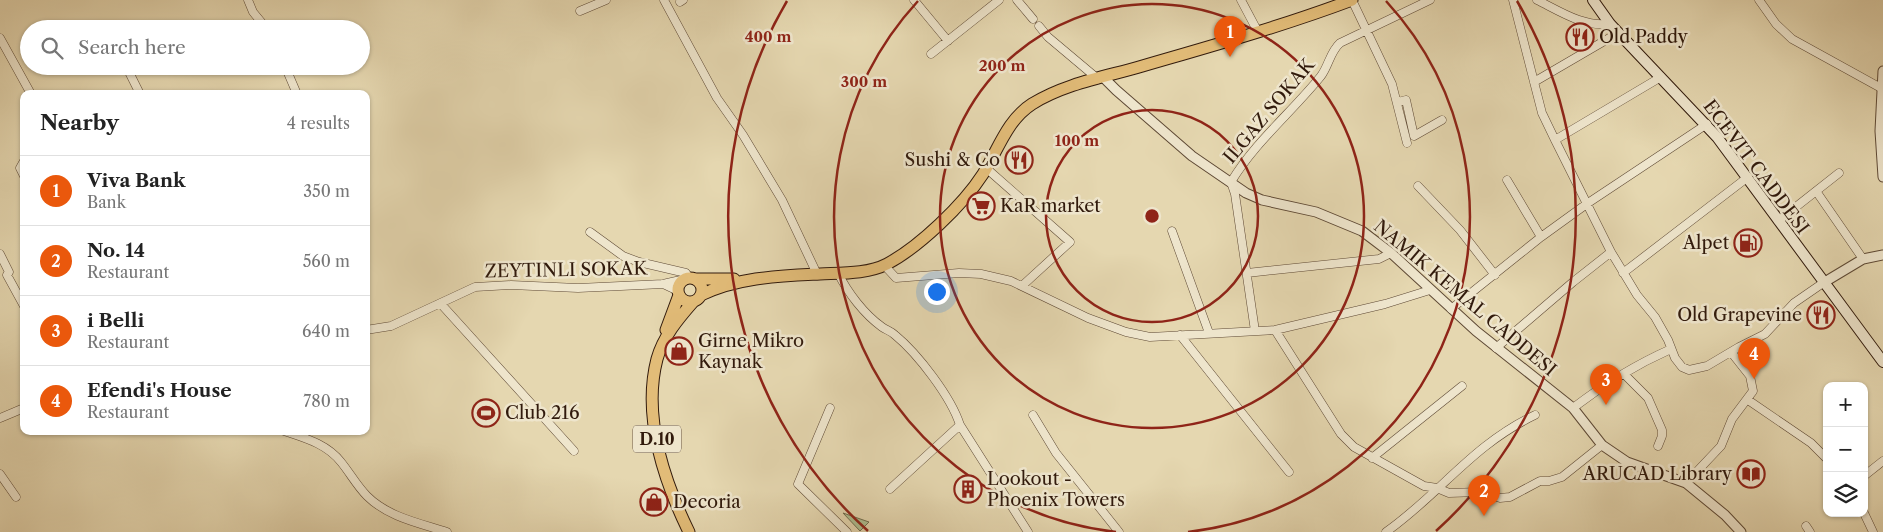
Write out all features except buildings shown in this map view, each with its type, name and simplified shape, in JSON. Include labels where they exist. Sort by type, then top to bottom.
[{"type":"main road","name":"D.10","points":[[689,532],[670,491],[654,427],[652,392],[657,358],[664,342],[672,326],[697,298],[717,287],[747,281],[838,273],[884,265],[906,253],[965,198],[986,168],[1014,120],[1032,104],[1052,94],[1101,78],[1258,32],[1352,0]]},
{"type":"main road","name":"ECEVIT CADDESI","points":[[1592,0],[1618,33],[1707,124],[1883,362]]},
{"type":"main road","name":"D.10","points":[[664,342],[667,323],[680,284],[690,278],[732,278],[747,281]]},
{"type":"main road","points":[[678,293],[686,302],[697,298],[702,288],[690,278]]},
{"type":"street","points":[[248,0],[253,12],[260,20]]},
{"type":"street","points":[[580,11],[606,0]]},
{"type":"street","points":[[664,0],[717,98],[743,135],[782,200],[817,274]]},
{"type":"street","points":[[914,0],[948,40]]},
{"type":"street","points":[[931,54],[999,0]]},
{"type":"street","points":[[1017,0],[1033,18]]},
{"type":"street","points":[[1241,0],[1258,32]]},
{"type":"street","points":[[1352,0],[1365,31],[1384,66],[1398,102],[1406,142]]},
{"type":"street","name":"ILGAZ SOKAK","points":[[1231,182],[1254,150],[1321,75],[1333,49],[1340,43],[1430,0]]},
{"type":"street","points":[[1513,0],[1542,113],[1554,140],[1623,273],[1655,317],[1679,362],[1690,370],[1707,366],[1765,334],[1794,303],[1823,283],[1863,259],[1883,255]]},
{"type":"street","points":[[1537,0],[1596,26],[1610,24]]},
{"type":"street","points":[[1759,0],[1776,24],[1792,39],[1881,88]]},
{"type":"street","points":[[1039,26],[1048,38],[1116,90],[1192,156],[1216,174],[1246,193],[1262,200],[1316,212],[1362,231],[1391,253],[1496,348],[1573,408],[1602,445],[1627,462],[1686,483],[1725,515],[1741,532]]},
{"type":"street","points":[[1534,82],[1618,33]]},
{"type":"street","points":[[0,38],[28,90]]},
{"type":"street","points":[[1883,71],[1881,88],[1881,163],[1883,177]]},
{"type":"street","points":[[130,75],[138,90]]},
{"type":"street","points":[[289,75],[295,90]]},
{"type":"street","points":[[1554,140],[1662,77]]},
{"type":"street","points":[[1398,102],[1406,100],[1414,136],[1442,120]]},
{"type":"street","points":[[1451,309],[1541,237],[1588,203],[1707,124]]},
{"type":"street","points":[[986,168],[1070,242],[1023,285]]},
{"type":"street","points":[[1778,221],[1839,173]]},
{"type":"street","points":[[1623,273],[1748,177]]},
{"type":"street","points":[[1508,180],[1541,237]]},
{"type":"street","points":[[1231,182],[1255,331]]},
{"type":"street","points":[[1418,186],[1460,230],[1495,275]]},
{"type":"street","points":[[1816,191],[1863,259]]},
{"type":"street","points":[[590,232],[623,256],[639,262],[686,273],[690,278]]},
{"type":"street","points":[[1172,232],[1209,333]]},
{"type":"street","points":[[1496,348],[1611,252]]},
{"type":"street","points":[[1247,272],[1379,259],[1391,253]]},
{"type":"street","points":[[0,254],[9,272],[3,276],[20,300]]},
{"type":"street","points":[[884,265],[896,278],[959,273],[981,274],[1023,285],[1088,318],[1126,332],[1150,337],[1276,330],[1376,306],[1430,290]]},
{"type":"street","points":[[838,273],[847,292],[880,326],[894,334],[921,362],[956,414],[960,425],[1028,532]]},
{"type":"street","name":"ZEYTINLI SOKAK","points":[[370,329],[391,326],[475,287],[510,285],[578,288],[663,284],[690,278]]},
{"type":"street","points":[[663,284],[678,293]]},
{"type":"street","points":[[441,304],[574,451]]},
{"type":"street","points":[[1276,330],[1331,421],[1354,447],[1424,486],[1437,488],[1450,494],[1480,492],[1500,498],[1510,497],[1531,485],[1562,477],[1602,445]]},
{"type":"street","points":[[1180,335],[1289,472]]},
{"type":"street","points":[[1573,408],[1650,358],[1671,349]]},
{"type":"street","points":[[1686,483],[1722,446],[1732,419],[1753,391],[1750,376],[1730,352]]},
{"type":"street","points":[[1624,374],[1648,398],[1662,430],[1658,446]]},
{"type":"street","points":[[1372,458],[1462,386]]},
{"type":"street","points":[[1748,400],[1811,443],[1823,455]]},
{"type":"street","points":[[830,408],[798,484],[847,532]]},
{"type":"street","points":[[0,418],[20,410]]},
{"type":"street","points":[[1033,415],[1056,452],[1119,532]]},
{"type":"street","points":[[1386,532],[1485,445],[1510,427],[1535,415]]},
{"type":"street","points":[[890,489],[960,425]]},
{"type":"street","points":[[296,435],[312,440],[332,452],[367,496],[383,508],[400,517],[447,532]]},
{"type":"street","points":[[1868,473],[1883,461]]},
{"type":"street","points":[[0,474],[16,497]]},
{"type":"street","points":[[1866,517],[1873,532]]},
{"type":"green space","points":[[843,513],[869,522],[860,531]]},
{"type":"place","name":"Old Paddy","points":[[1580,37]]},
{"type":"place","name":"Viva Bank","points":[[1230,57]]},
{"type":"place","name":"Sushi & Co","points":[[1019,160]]},
{"type":"place","name":"KaR market","points":[[981,206]]},
{"type":"place","name":"Alpet","points":[[1748,243]]},
{"type":"place","name":"Old Grapevine","points":[[1821,315]]},
{"type":"place","name":"Girne Mikro Kaynak","points":[[679,351]]},
{"type":"place","name":"Efendi's House","points":[[1754,379]]},
{"type":"place","name":"i Belli","points":[[1606,405]]},
{"type":"place","name":"Club 216","points":[[486,413]]},
{"type":"place","name":"ARUCAD Library","points":[[1751,474]]},
{"type":"place","name":"Lookout - Phoenix Towers","points":[[968,489]]},
{"type":"place","name":"Decoria","points":[[654,502]]},
{"type":"place","name":"No. 14","points":[[1484,516]]}]
